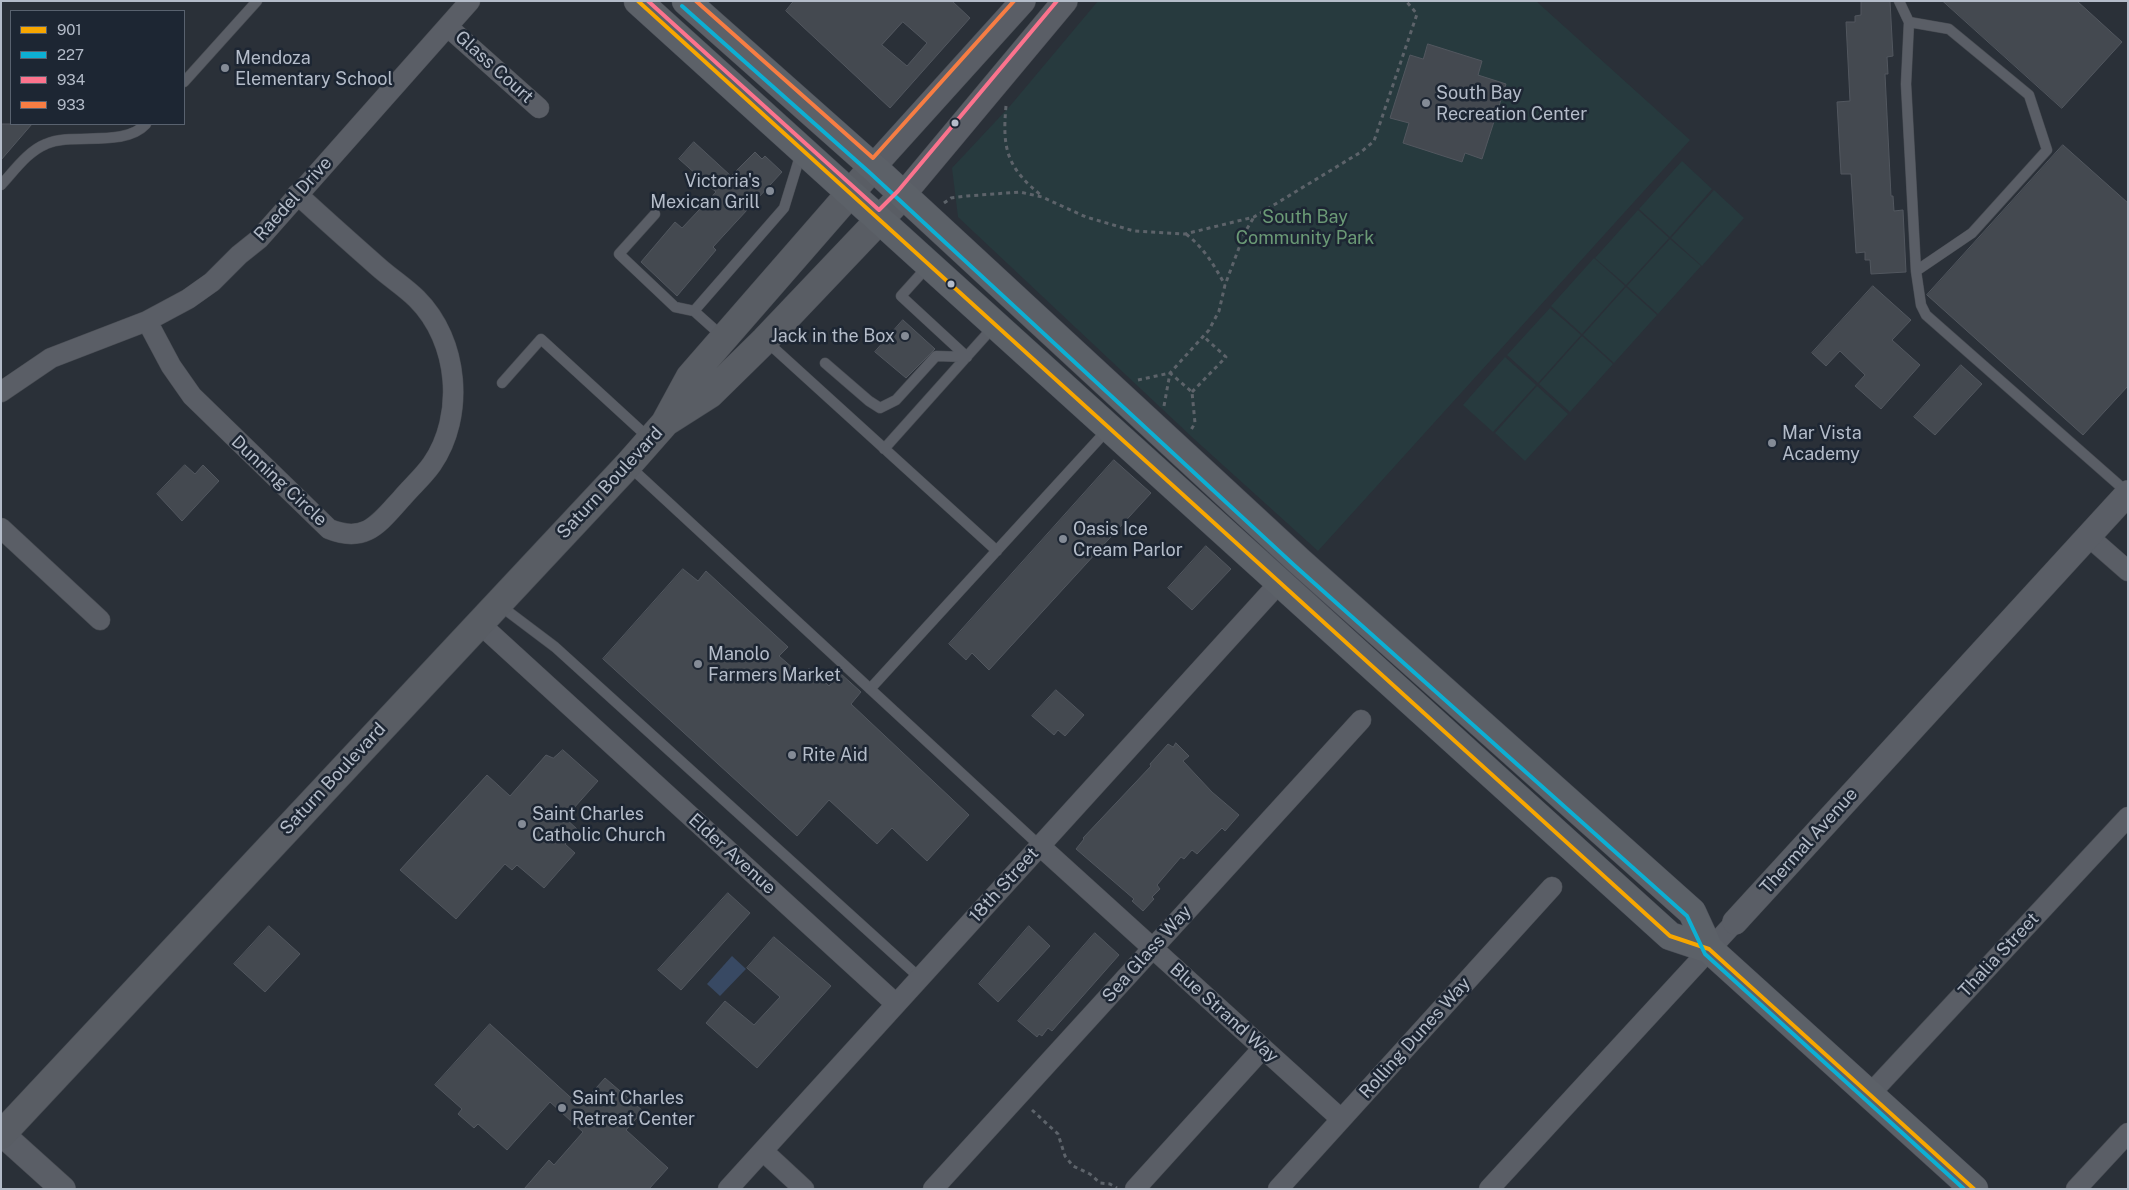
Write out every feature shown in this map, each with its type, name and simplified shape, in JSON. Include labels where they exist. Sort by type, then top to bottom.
[{"type":"main road","points":[[638,1],[1670,936],[1709,948]]},
{"type":"main road","points":[[686,1],[873,167],[1299,561],[1692,912],[1709,948],[1974,1189]]},
{"type":"main road","name":"Saturn Boulevard","points":[[2,1134],[628,465],[658,431],[690,377],[873,167]]},
{"type":"main road","name":"Saturn Boulevard","points":[[658,431],[710,394],[765,340],[903,195]]},
{"type":"main road","points":[[1280,582],[1299,561]]},
{"type":"street","name":"Raedel Drive","points":[[1,392],[52,358],[147,321],[188,299],[212,282],[238,255],[259,239],[470,1]]},
{"type":"street","name":"Saturn Boulevard","points":[[873,167],[1023,1]]},
{"type":"street","name":"Saturn Boulevard","points":[[903,195],[1065,1]]},
{"type":"street","name":"Glass Court","points":[[448,26],[539,108]]},
{"type":"street","name":"Dunning Circle","points":[[147,321],[171,366],[192,396],[330,529],[347,535],[357,534],[377,526],[431,465],[440,451],[451,419],[454,385],[452,368],[438,332],[417,300],[297,194]]},
{"type":"street","name":"Thermal Avenue","points":[[1489,1189],[2128,493]]},
{"type":"street","points":[[1,528],[100,620]]},
{"type":"street","points":[[2088,536],[2128,571]]},
{"type":"street","name":"18th Street","points":[[728,1189],[1280,582]]},
{"type":"street","name":"Elder Avenue","points":[[479,623],[896,1004]]},
{"type":"street","name":"Sea Glass Way","points":[[933,1189],[1361,720]]},
{"type":"street","name":"Thalia Street","points":[[1870,1094],[2128,817]]},
{"type":"street","name":"Blue Strand Way","points":[[1040,846],[1341,1120]]},
{"type":"street","name":"Rolling Dunes Way","points":[[1278,1189],[1552,887]]},
{"type":"street","points":[[1135,1189],[1263,1048]]},
{"type":"street","points":[[2076,1189],[2128,1133]]},
{"type":"street","points":[[2,1134],[63,1189]]},
{"type":"street","points":[[763,1151],[804,1189]]},
{"type":"lane","points":[[185,81],[257,1]]},
{"type":"lane","points":[[1899,1],[1909,22],[1906,84],[1916,271],[1921,305],[1926,315],[2128,493]]},
{"type":"lane","points":[[1909,22],[1949,29],[2029,95],[2046,150],[1972,233],[1916,271]]},
{"type":"lane","points":[[1,185],[29,155],[47,143],[114,137],[140,130],[145,125]]},
{"type":"lane","points":[[694,311],[784,208],[802,150]]},
{"type":"lane","points":[[655,214],[619,254],[675,308],[694,311],[724,338]]},
{"type":"lane","points":[[929,265],[901,296],[966,357]]},
{"type":"lane","points":[[884,449],[996,325]]},
{"type":"lane","points":[[502,382],[541,339],[658,431]]},
{"type":"lane","points":[[765,340],[997,551]]},
{"type":"lane","points":[[825,363],[868,401],[880,408],[896,400],[936,356],[966,357]]},
{"type":"lane","points":[[870,689],[1110,427]]},
{"type":"lane","points":[[628,465],[1040,846]]},
{"type":"lane","points":[[497,603],[555,646],[920,978]]},
{"type":"path","points":[[1006,105],[1004,136],[1008,156],[1024,182],[1042,197],[1086,217],[1134,231],[1185,234],[1254,217],[1361,152],[1374,141],[1417,14],[1406,1]]},
{"type":"path","points":[[943,204],[951,198],[1006,192],[1042,197]]},
{"type":"path","points":[[1149,423],[1165,404],[1170,373],[1203,336],[1220,311],[1225,285],[1245,232],[1254,217]]},
{"type":"path","points":[[1185,234],[1199,244],[1210,258],[1225,285]]},
{"type":"path","points":[[1192,392],[1226,357],[1203,336]]},
{"type":"path","points":[[1136,381],[1170,373]]},
{"type":"path","points":[[1170,373],[1192,392],[1195,423],[1175,447]]},
{"type":"path","points":[[1032,1110],[1058,1134],[1065,1156],[1073,1166],[1090,1174],[1100,1183],[1110,1184],[1118,1189]]},
{"type":"green space","name":"South Bay Community Park","points":[[1098,1],[1536,1],[1690,140],[1318,551],[1193,438],[958,217],[952,168],[1010,106]]},
{"type":"green space","points":[[1682,161],[1712,189],[1670,237],[1639,209]]},
{"type":"green space","points":[[1714,190],[1744,218],[1702,266],[1671,238]]},
{"type":"green space","points":[[1638,210],[1669,238],[1626,285],[1595,258]]},
{"type":"green space","points":[[1670,239],[1701,266],[1658,314],[1627,286]]},
{"type":"green space","points":[[1594,258],[1625,286],[1582,334],[1551,306]]},
{"type":"green space","points":[[1626,287],[1657,315],[1614,363],[1583,335]]},
{"type":"green space","points":[[1550,308],[1581,335],[1538,383],[1507,355]]},
{"type":"green space","points":[[1582,336],[1613,364],[1570,412],[1539,384]]},
{"type":"green space","points":[[1505,357],[1536,385],[1493,432],[1463,405]]},
{"type":"green space","points":[[1537,386],[1568,414],[1525,461],[1495,433]]},
{"type":"water","points":[[732,956],[746,969],[720,996],[707,984]]},
{"type":"building","points":[[794,1],[952,1],[970,18],[890,108],[786,11]],"holes":[[[903,22],[927,43],[907,66],[882,45]]]},
{"type":"building","points":[[1890,1],[1893,56],[1887,57],[1888,74],[1885,74],[1891,196],[1893,196],[1894,211],[1903,210],[1906,272],[1871,274],[1870,260],[1865,260],[1865,252],[1856,253],[1851,174],[1841,174],[1837,102],[1850,101],[1846,22],[1855,22],[1855,16],[1861,15],[1861,2]]},
{"type":"building","points":[[1943,1],[2077,1],[2122,42],[2062,108]]},
{"type":"building","points":[[1428,44],[1482,61],[1478,75],[1506,84],[1482,159],[1465,153],[1462,162],[1403,143],[1409,123],[1390,118],[1410,55],[1423,59]]},
{"type":"building","points":[[1,124],[31,125],[1,160]]},
{"type":"building","points":[[694,142],[731,176],[755,152],[762,159],[765,156],[782,172],[713,247],[716,250],[677,296],[641,262],[675,222],[682,228],[716,192],[679,159]]},
{"type":"building","points":[[2063,145],[2128,203],[2128,386],[2083,435],[1927,295]]},
{"type":"building","points":[[1873,286],[1911,320],[1892,340],[1920,365],[1881,409],[1855,386],[1865,375],[1840,351],[1826,366],[1812,353]]},
{"type":"building","name":"Jack in the Box","points":[[903,320],[935,349],[906,378],[875,352]]},
{"type":"building","points":[[1961,365],[1982,384],[1935,435],[1914,417]]},
{"type":"building","points":[[1114,460],[1151,493],[989,670],[972,653],[966,660],[949,644]]},
{"type":"building","points":[[185,465],[195,474],[203,465],[219,481],[182,521],[157,494]]},
{"type":"building","points":[[1206,546],[1231,569],[1192,610],[1168,588]]},
{"type":"building","points":[[683,569],[698,581],[706,571],[788,647],[779,656],[802,676],[809,668],[829,686],[840,673],[861,692],[851,704],[969,815],[927,861],[892,828],[877,844],[829,800],[797,836],[603,659]]},
{"type":"building","points":[[1056,690],[1084,715],[1065,736],[1058,730],[1054,735],[1032,716]]},
{"type":"building","points":[[1176,743],[1189,756],[1183,761],[1212,792],[1239,815],[1225,831],[1222,828],[1197,854],[1192,850],[1184,859],[1181,857],[1157,885],[1160,889],[1143,911],[1132,901],[1134,899],[1076,849],[1083,838],[1151,766],[1150,764],[1168,744],[1173,747]]},
{"type":"building","name":"Saint Charles Catholic Church","points":[[563,750],[598,781],[565,818],[577,829],[565,844],[575,853],[544,888],[517,865],[512,870],[505,864],[456,919],[400,870],[487,775],[510,796],[546,755],[553,758]]},
{"type":"building","points":[[728,893],[750,913],[681,990],[658,970]]},
{"type":"building","points":[[269,926],[300,954],[265,992],[234,964]]},
{"type":"building","points":[[1029,926],[1050,946],[998,1002],[979,984]]},
{"type":"building","points":[[1095,933],[1119,955],[1052,1031],[1048,1028],[1042,1036],[1039,1034],[1037,1037],[1018,1021]]},
{"type":"building","points":[[774,937],[831,986],[757,1068],[706,1023],[725,1001],[754,1025],[780,997],[747,968]]},
{"type":"building","points":[[490,1024],[580,1106],[605,1078],[643,1111],[626,1130],[668,1168],[649,1189],[524,1189],[549,1160],[554,1165],[583,1132],[550,1102],[507,1150],[478,1124],[474,1128],[458,1114],[462,1109],[435,1085]]},
{"type":"transit line","name":"901","points":[[638,1],[1670,936],[1709,949],[1974,1189]]},
{"type":"transit line","name":"934","points":[[648,1],[879,210],[898,191],[1057,1]]},
{"type":"transit line","name":"933","points":[[696,1],[873,158],[1014,1]]},
{"type":"transit line","name":"227","points":[[682,6],[869,172],[1295,566],[1687,916],[1705,954],[1964,1189]]},
{"type":"place","name":"Mendoza Elementary School","points":[[225,68]]},
{"type":"place","name":"South Bay Recreation Center","points":[[1426,103]]},
{"type":"place","name":"Victoria's Mexican Grill","points":[[770,191]]},
{"type":"place","name":"Jack in the Box","points":[[905,336]]},
{"type":"place","name":"Mar Vista Academy","points":[[1772,443]]},
{"type":"place","name":"Oasis Ice Cream Parlor","points":[[1063,539]]},
{"type":"place","name":"Manolo Farmers Market","points":[[698,664]]},
{"type":"place","name":"Rite Aid","points":[[792,755]]},
{"type":"place","name":"Saint Charles Catholic Church","points":[[522,824]]},
{"type":"place","name":"Saint Charles Retreat Center","points":[[562,1108]]}]
